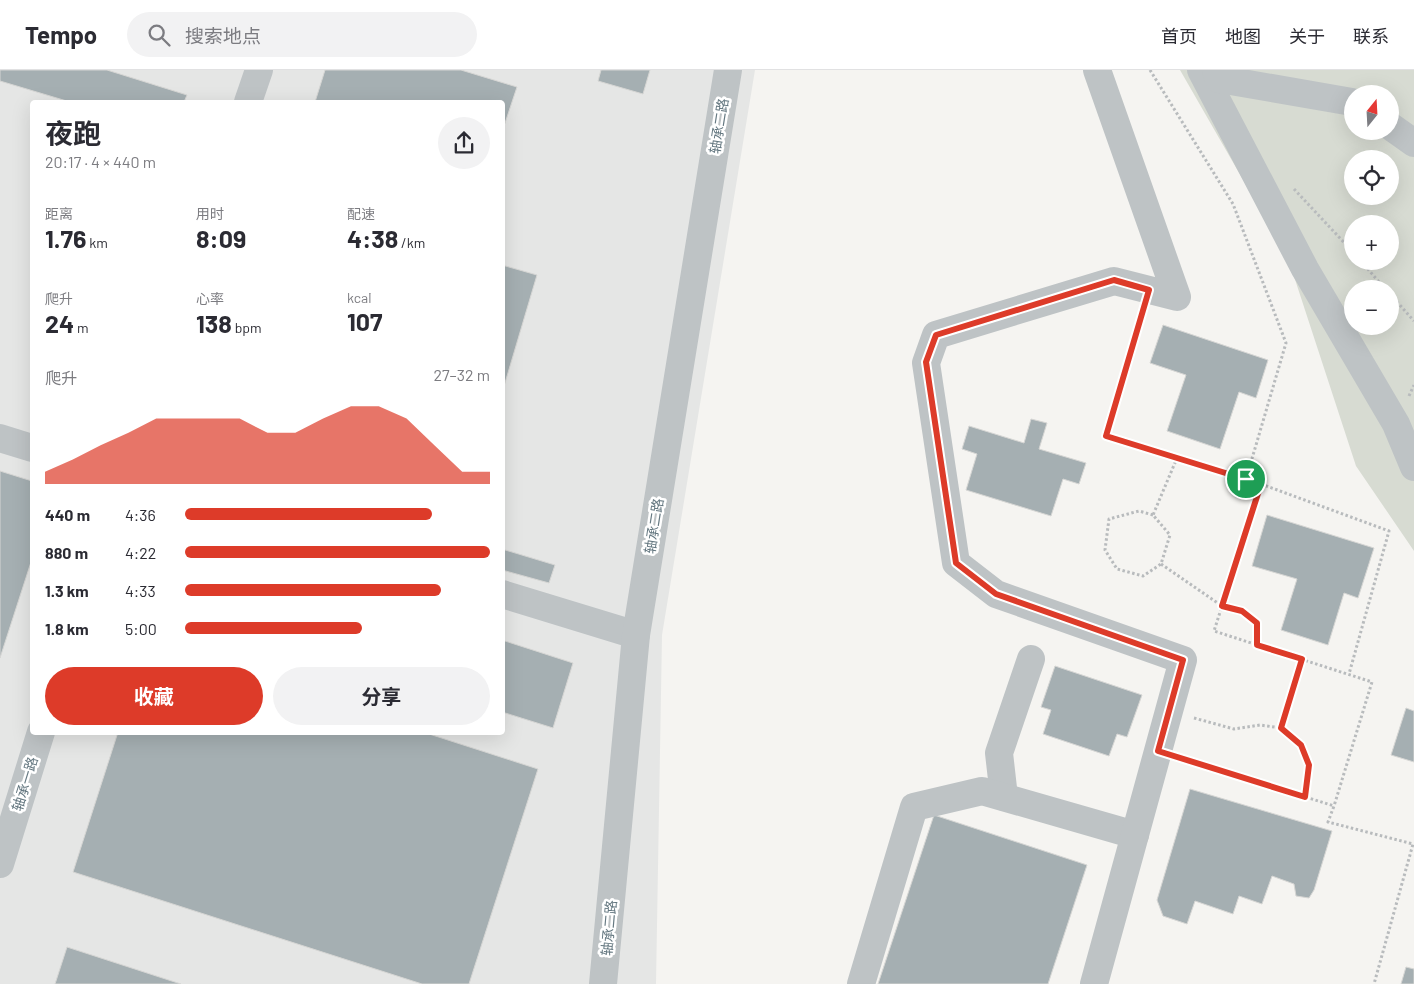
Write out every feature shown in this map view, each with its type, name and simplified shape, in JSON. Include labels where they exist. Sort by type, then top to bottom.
[{"type":"street","points":[[249,100],[259,70]]},
{"type":"street","name":"轴承二路","points":[[603,984],[636,635],[728,70]]},
{"type":"street","points":[[1094,984],[1183,660],[996,594],[956,563],[926,362],[936,335],[1114,280],[1178,297],[1097,70]]},
{"type":"street","points":[[1201,70],[1305,269],[1396,424],[1414,467]]},
{"type":"street","points":[[1216,70],[1219,79],[1344,101]]},
{"type":"street","points":[[1399,132],[1414,143]]},
{"type":"street","points":[[0,438],[30,447]]},
{"type":"street","points":[[505,595],[636,635]]},
{"type":"street","points":[[1004,797],[999,753],[1031,659]]},
{"type":"street","name":"轴承一路","points":[[0,864],[40,735]]},
{"type":"street","points":[[861,984],[914,807],[982,791],[1135,835]]},
{"type":"path","points":[[1150,70],[1233,204],[1286,343],[1246,479]]},
{"type":"path","points":[[1369,270],[1377,280]]},
{"type":"path","points":[[1149,290],[1106,436],[1261,484],[1389,531],[1348,674]]},
{"type":"path","points":[[1399,304],[1414,322]]},
{"type":"path","points":[[1153,515],[1177,458]]},
{"type":"path","points":[[1261,484],[1214,630],[1372,682],[1328,822],[1414,844],[1374,984]]},
{"type":"path","points":[[1139,510],[1153,515],[1170,535],[1161,564],[1143,576],[1117,569],[1105,550],[1109,519],[1139,510]]},
{"type":"path","points":[[1161,564],[1222,606],[1242,611],[1257,623],[1257,645]]},
{"type":"path","points":[[1281,728],[1302,659]]},
{"type":"path","points":[[1170,710],[1234,729],[1260,725],[1281,728],[1301,745],[1309,765],[1305,797]]},
{"type":"path","points":[[1158,751],[1334,806]]},
{"type":"shaded area","points":[[0,70],[755,70],[662,635],[656,984],[0,984]]},
{"type":"shaded area","points":[[1180,70],[1414,70],[1414,551],[1356,466],[1288,258]]},
{"type":"building","points":[[0,70],[107,70],[187,95],[185,100],[63,100],[0,81]]},
{"type":"building","points":[[325,70],[461,70],[517,87],[505,123],[505,100],[316,100]]},
{"type":"building","points":[[601,70],[650,70],[643,94],[598,81]]},
{"type":"building","points":[[505,266],[537,275],[505,383]]},
{"type":"building","points":[[1163,325],[1268,360],[1256,398],[1239,392],[1220,449],[1167,431],[1186,375],[1150,363]]},
{"type":"building","points":[[1031,419],[1047,423],[1039,449],[1086,463],[1079,484],[1063,479],[1051,516],[966,490],[977,454],[962,449],[969,426],[1024,443]]},
{"type":"building","points":[[0,471],[30,480],[30,565],[0,658]]},
{"type":"building","points":[[1267,515],[1374,548],[1358,598],[1344,593],[1328,645],[1281,630],[1297,579],[1252,566]]},
{"type":"building","points":[[505,550],[555,565],[549,583],[505,571]]},
{"type":"building","points":[[505,641],[573,663],[553,728],[505,713]]},
{"type":"building","points":[[1055,666],[1142,695],[1127,737],[1117,734],[1109,756],[1043,734],[1051,710],[1041,707]]},
{"type":"building","points":[[1406,708],[1414,711],[1414,762],[1391,755]]},
{"type":"building","points":[[117,735],[432,735],[538,769],[469,984],[422,984],[73,872]]},
{"type":"building","points":[[1190,789],[1332,831],[1314,890],[1309,898],[1296,896],[1294,884],[1272,876],[1262,904],[1239,896],[1233,914],[1195,901],[1187,924],[1163,916],[1157,900]]},
{"type":"building","points":[[934,815],[1087,865],[1048,984],[878,984]]},
{"type":"building","points":[[67,947],[181,984],[55,984]]},
{"type":"building","points":[[1406,967],[1414,969],[1414,984],[1401,984]]},
{"type":"route","points":[[1114,280],[1149,290],[1106,436],[1246,479],[1261,484],[1222,606],[1242,611],[1257,623],[1257,645],[1302,659],[1281,728],[1301,745],[1309,765],[1305,797],[1158,751],[1183,660],[996,594],[956,563],[926,362],[936,335],[1114,280]]}]
